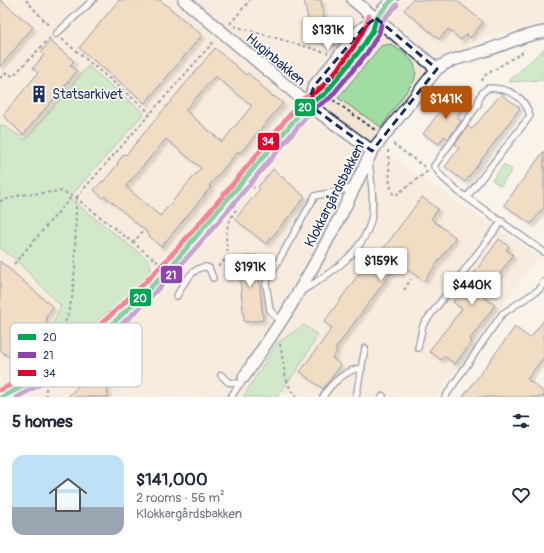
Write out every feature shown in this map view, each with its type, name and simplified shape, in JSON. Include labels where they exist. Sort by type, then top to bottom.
[{"type":"street","name":"Huginbakken","points":[[184,0],[370,154]]},
{"type":"street","points":[[353,0],[437,69]]},
{"type":"street","points":[[112,323],[167,271],[308,104],[325,94],[365,45],[373,30],[376,18],[392,0]]},
{"type":"street","name":"Klokkargårdsbakken","points":[[243,381],[278,327],[297,294],[341,215],[370,154],[437,69],[448,61],[492,49],[523,36],[544,32]]},
{"type":"street","points":[[2,397],[26,387]]},
{"type":"lane","points":[[56,34],[93,0]]},
{"type":"lane","points":[[467,197],[530,116],[527,106],[516,95],[498,88],[488,88],[478,97],[478,105],[434,166],[442,177],[467,197],[543,251]]},
{"type":"lane","points":[[297,294],[327,276],[344,262],[367,232],[372,218],[370,154]]},
{"type":"lane","points":[[278,327],[270,310],[266,283],[315,196],[354,188]]},
{"type":"lane","points":[[418,348],[423,324],[502,221]]},
{"type":"lane","points":[[177,296],[181,288],[199,267],[204,266],[209,268],[213,278]]},
{"type":"lane","points":[[445,397],[502,314],[540,289],[544,282]]},
{"type":"lane","points":[[356,397],[365,348]]},
{"type":"lane","points":[[324,397],[327,390],[338,380],[357,368],[362,368]]},
{"type":"lane","points":[[221,375],[228,382],[243,381]]},
{"type":"lane","name":"Klokkargårdsbakken","points":[[232,397],[243,381]]},
{"type":"path","points":[[0,78],[6,72],[13,76],[55,32],[26,0]]},
{"type":"path","points":[[229,25],[250,0]]},
{"type":"path","points":[[229,25],[235,29]]},
{"type":"path","points":[[229,25],[330,53]]},
{"type":"path","points":[[56,34],[150,113]]},
{"type":"path","points":[[64,323],[72,298],[75,269],[76,198],[218,37]]},
{"type":"path","points":[[259,47],[307,82]]},
{"type":"path","points":[[484,91],[481,84],[484,76],[523,52],[525,47]]},
{"type":"path","points":[[332,98],[378,132]]},
{"type":"path","points":[[391,142],[425,167]]},
{"type":"path","points":[[388,148],[390,184],[393,194],[396,195],[434,166]]},
{"type":"path","points":[[0,201],[30,193],[62,191],[76,198],[160,264]]},
{"type":"path","points":[[14,264],[72,196]]},
{"type":"path","points":[[234,202],[238,206],[227,225],[225,236],[229,256],[235,261]]},
{"type":"path","points":[[133,243],[142,232]]},
{"type":"path","points":[[211,272],[229,256]]},
{"type":"path","points":[[404,290],[411,279]]},
{"type":"path","points":[[278,327],[285,377],[289,389],[296,397]]},
{"type":"path","points":[[45,387],[46,397]]},
{"type":"highlighted area","points":[[376,18],[437,69],[372,151],[308,104],[314,86],[365,26]]},
{"type":"shaded area","points":[[0,0],[544,0],[544,24],[500,33],[440,57],[379,149],[538,256],[436,397],[298,397],[252,385],[245,397],[0,397]]},
{"type":"green space","points":[[391,44],[410,59],[415,68],[416,74],[414,81],[381,127],[338,98],[381,46]]},
{"type":"green space","points":[[544,49],[544,80],[508,82]]},
{"type":"green space","points":[[88,66],[144,113],[69,198],[147,259],[151,266],[150,272],[119,303],[94,323],[53,323],[61,306],[15,259],[0,248],[0,125],[5,126],[25,140]]},
{"type":"green space","points":[[504,164],[512,170],[501,186],[492,180]]},
{"type":"green space","points":[[304,325],[318,335],[297,370],[277,397],[243,397],[277,343]]},
{"type":"building","points":[[0,0],[33,27],[0,67]]},
{"type":"building","points":[[119,0],[160,0],[202,35],[145,103],[79,48]]},
{"type":"building","points":[[304,0],[321,0],[324,30],[340,44],[338,46],[307,37],[308,19]]},
{"type":"building","points":[[412,0],[456,0],[483,22],[470,38],[466,34],[461,40],[448,29],[439,39],[404,10]]},
{"type":"building","name":"Statsarkivet","points":[[50,41],[74,61],[70,65],[77,71],[23,135],[3,115],[38,73],[33,68],[44,55],[41,52]]},
{"type":"building","points":[[215,48],[246,75],[248,73],[273,97],[274,96],[283,103],[240,153],[238,151],[209,186],[211,187],[161,247],[146,233],[147,232],[105,196],[103,198],[94,190],[118,164],[117,163],[124,154],[126,155]],"holes":[[[215,76],[251,105],[251,107],[222,142],[185,110]],[[166,139],[201,168],[160,216],[126,186]]]},
{"type":"building","points":[[456,93],[468,101],[456,117],[461,121],[448,139],[444,136],[439,144],[423,134],[443,107],[445,109]]},
{"type":"building","points":[[501,94],[520,108],[465,182],[445,167],[459,148],[455,145],[468,126],[472,129]]},
{"type":"building","points":[[544,151],[544,207],[531,224],[504,205]]},
{"type":"building","points":[[273,169],[305,197],[266,244],[235,219],[260,189],[258,187]]},
{"type":"building","points":[[422,197],[438,209],[431,219],[455,237],[454,240],[424,281],[398,263],[335,349],[337,351],[332,358],[341,365],[323,389],[300,372],[332,328],[324,322],[369,260],[379,252],[380,253]]},
{"type":"building","points":[[499,239],[509,246],[506,250],[513,255],[483,297],[495,305],[470,339],[472,341],[455,364],[444,356],[441,360],[429,351],[462,309],[453,302]]},
{"type":"building","points":[[257,255],[263,320],[244,322],[238,257]]},
{"type":"building","points":[[0,261],[53,307],[47,315],[46,323],[10,323],[10,358],[0,350]]},
{"type":"building","points":[[544,320],[544,357],[527,379],[544,392],[544,397],[463,397],[515,327],[530,338]]},
{"type":"building","points":[[77,387],[107,387],[108,397],[68,397]]},
{"type":"transit line","name":"20","points":[[113,323],[167,271],[308,104],[325,94],[361,49],[373,30],[376,18],[392,0]]},
{"type":"transit line","name":"21","points":[[122,323],[179,267],[313,109],[330,98],[367,53],[379,33],[382,21],[397,5]]},
{"type":"transit line","name":"34","points":[[101,323],[150,278],[182,243],[213,208],[303,99],[319,90],[334,73],[356,44],[362,34],[369,16]]},
{"type":"transit line","name":"34","points":[[0,390],[10,385]]},
{"type":"transit line","name":"20","points":[[2,397],[22,387]]},
{"type":"transit line","name":"21","points":[[17,397],[34,387]]},
{"type":"place","name":"Statsarkivet","points":[[39,94]]}]
